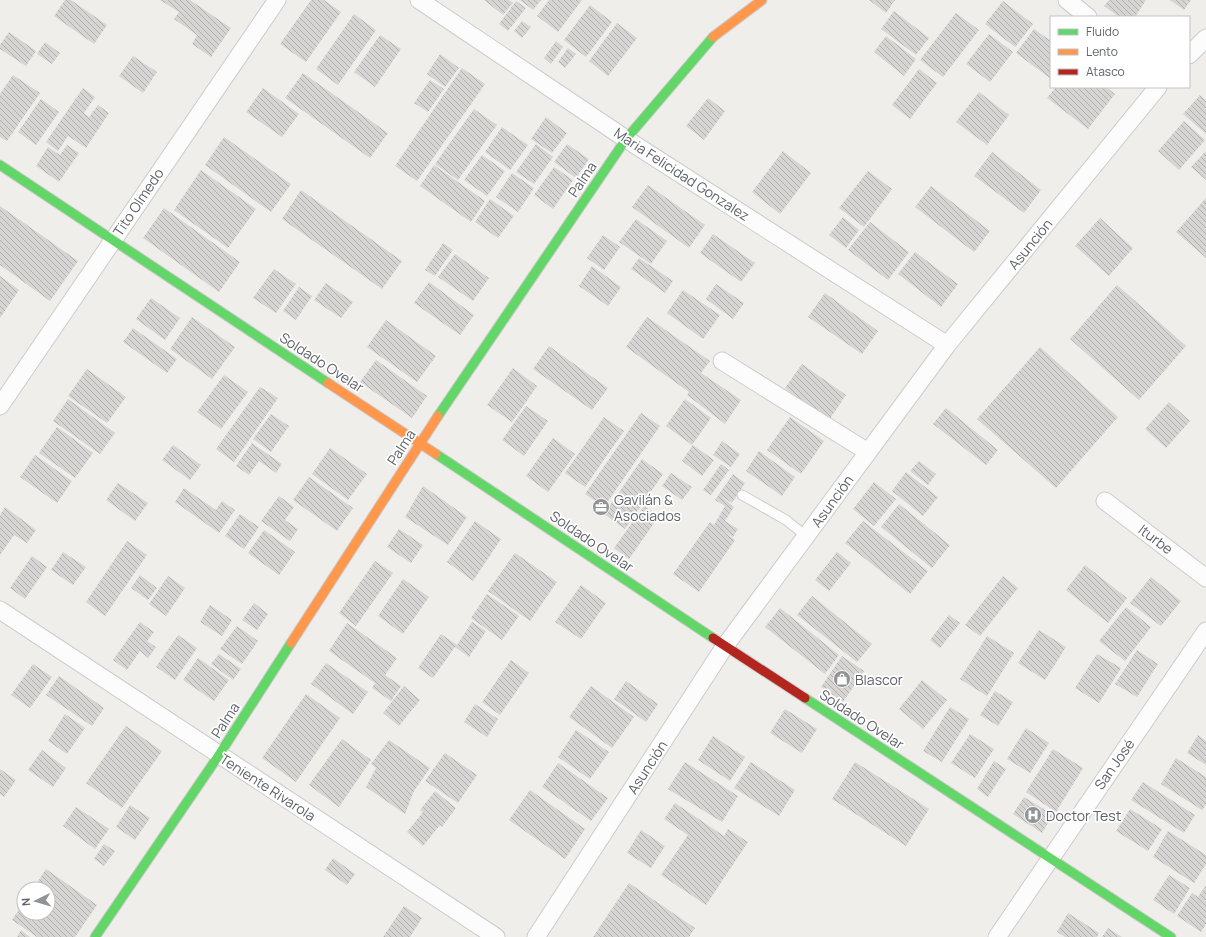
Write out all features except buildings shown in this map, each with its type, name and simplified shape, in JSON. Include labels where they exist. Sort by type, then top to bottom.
[{"type":"main road","name":"Palma","points":[[95,937],[219,755],[420,443],[626,139],[715,35],[762,0]]},
{"type":"main road","name":"Soldado Ovelar","points":[[0,165],[725,646],[1170,937]]},
{"type":"street","name":"Tito Olmedo","points":[[0,406],[277,0]]},
{"type":"street","name":"Maria Felicidad Gonzalez","points":[[419,0],[626,139],[947,345]]},
{"type":"street","points":[[1067,0],[1087,16]]},
{"type":"street","points":[[1190,54],[1206,38]]},
{"type":"street","name":"Asunción","points":[[536,937],[725,646],[947,345],[1157,88]]},
{"type":"street","points":[[722,360],[868,452]]},
{"type":"street","name":"Iturbe","points":[[1105,501],[1206,578]]},
{"type":"street","name":"Teniente Rivarola","points":[[0,610],[496,937]]},
{"type":"street","name":"San José","points":[[996,937],[1206,631]]},
{"type":"lane","points":[[742,495],[786,520],[806,536]]},
{"type":"traffic: fast","points":[[438,416],[626,139],[713,37]]},
{"type":"traffic: fast","points":[[0,165],[328,383]]},
{"type":"traffic: fast","points":[[436,454],[713,638]]},
{"type":"traffic: fast","points":[[95,937],[219,755],[291,643]]},
{"type":"traffic: fast","points":[[805,698],[1171,937]]},
{"type":"traffic: slow","points":[[713,37],[762,0]]},
{"type":"traffic: slow","points":[[328,383],[436,454]]},
{"type":"traffic: slow","points":[[291,643],[438,416]]},
{"type":"traffic: jam","points":[[713,638],[805,698]]},
{"type":"place","name":"Gavilán & Asociados","points":[[601,507]]},
{"type":"place","name":"Blascor","points":[[842,679]]},
{"type":"place","name":"Doctor Test","points":[[1033,815]]}]
